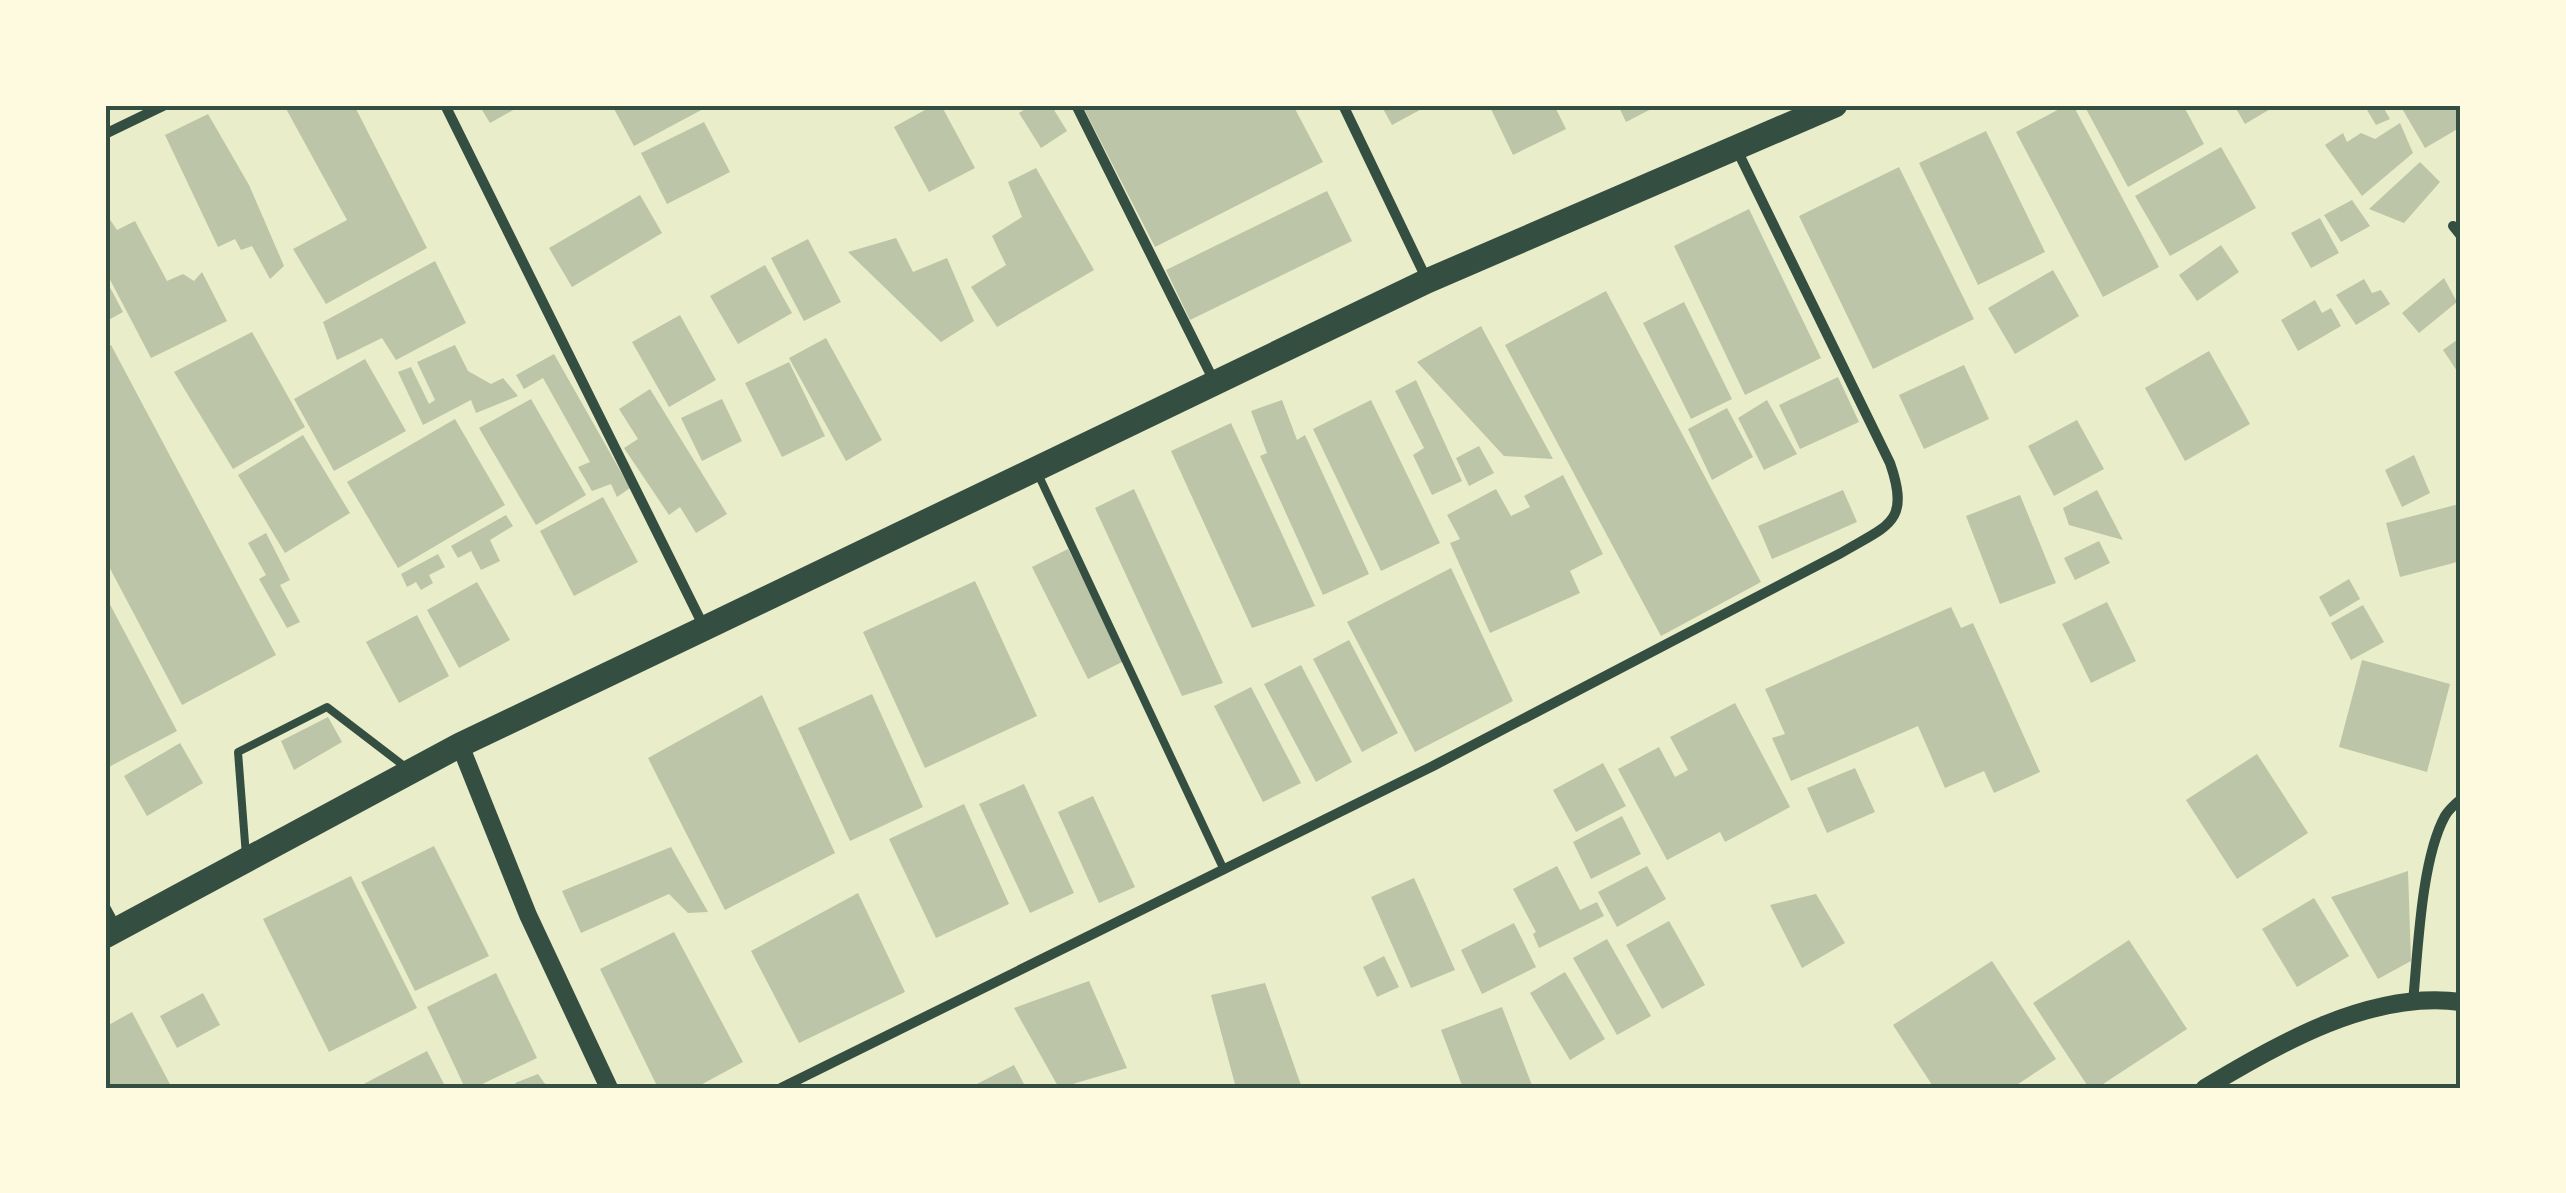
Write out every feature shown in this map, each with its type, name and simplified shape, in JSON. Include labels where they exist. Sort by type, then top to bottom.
[{"type":"main road","points":[[111,933],[460,745],[1427,281],[1834,105]]},
{"type":"street","points":[[105,134],[165,105]]},
{"type":"street","points":[[445,105],[704,628]]},
{"type":"street","points":[[1076,105],[1215,383]]},
{"type":"street","points":[[1343,105],[1427,281]]},
{"type":"street","points":[[781,1088],[1432,766],[1886,526],[1898,509],[1890,462],[1736,148]]},
{"type":"street","points":[[2453,226],[2461,236]]},
{"type":"street","points":[[460,745],[528,915],[609,1088]]},
{"type":"street","points":[[2413,1003],[2433,846],[2447,812],[2461,799]]},
{"type":"street","points":[[105,907],[111,933]]},
{"type":"street","points":[[2206,1088],[2329,1022],[2380,1006],[2461,1002]]},
{"type":"lane","points":[[1036,470],[1224,870]]},
{"type":"lane","points":[[246,860],[238,752],[326,707],[411,771]]},
{"type":"building","points":[[284,105],[354,105],[427,248],[326,304],[293,249],[347,220]]},
{"type":"building","points":[[479,105],[513,105],[515,109],[490,123]]},
{"type":"building","points":[[612,105],[704,105],[705,108],[634,146]]},
{"type":"building","points":[[941,105],[975,168],[929,192],[894,127]]},
{"type":"building","points":[[1032,105],[1051,105],[1067,131],[1041,148],[1019,113]]},
{"type":"building","points":[[1082,105],[1293,105],[1323,162],[1155,247]]},
{"type":"building","points":[[1381,105],[1429,105],[1392,125]]},
{"type":"building","points":[[1489,105],[1554,105],[1566,129],[1513,155]]},
{"type":"building","points":[[1618,105],[1659,105],[1626,122]]},
{"type":"building","points":[[2073,105],[2159,267],[2103,297],[2016,132]]},
{"type":"building","points":[[2084,105],[2183,105],[2204,144],[2128,187]]},
{"type":"building","points":[[2234,105],[2277,105],[2245,124]]},
{"type":"building","points":[[2364,105],[2382,105],[2390,119],[2376,125]]},
{"type":"building","points":[[2400,105],[2461,105],[2461,127],[2425,148]]},
{"type":"building","points":[[208,114],[249,185],[284,266],[270,279],[252,246],[241,250],[235,239],[218,247],[165,135]]},
{"type":"building","points":[[704,122],[730,172],[667,204],[641,153]]},
{"type":"building","points":[[2400,123],[2413,153],[2362,196],[2325,145],[2343,133],[2347,142],[2361,133],[2375,139]]},
{"type":"building","points":[[1986,131],[2045,252],[1978,285],[1919,163]]},
{"type":"building","points":[[2221,147],[2256,208],[2170,256],[2135,196]]},
{"type":"building","points":[[2420,162],[2440,182],[2404,223],[2369,209]]},
{"type":"building","points":[[1899,167],[1974,319],[1873,369],[1799,216]]},
{"type":"building","points":[[1036,168],[1094,270],[997,327],[971,287],[1006,265],[992,236],[1022,217],[1008,182]]},
{"type":"building","points":[[1327,191],[1352,241],[1190,320],[1166,270]]},
{"type":"building","points":[[640,195],[662,233],[572,287],[549,248]]},
{"type":"building","points":[[2352,200],[2370,226],[2341,242],[2324,215]]},
{"type":"building","points":[[1749,209],[1821,358],[1745,395],[1674,246]]},
{"type":"building","points":[[105,212],[117,230],[135,221],[167,281],[183,274],[194,281],[202,272],[227,321],[151,358],[105,270]]},
{"type":"building","points":[[2320,218],[2339,253],[2311,268],[2291,233]]},
{"type":"building","points":[[896,238],[913,272],[947,258],[974,321],[941,342],[848,252]]},
{"type":"building","points":[[808,239],[841,302],[804,321],[771,258]]},
{"type":"building","points":[[2221,245],[2239,272],[2197,301],[2179,275]]},
{"type":"building","points":[[435,261],[466,323],[396,360],[382,338],[337,360],[323,322]]},
{"type":"building","points":[[765,265],[792,313],[738,344],[710,296]]},
{"type":"building","points":[[2053,270],[2079,316],[2015,354],[1988,308]]},
{"type":"building","points":[[105,278],[123,312],[105,322]]},
{"type":"building","points":[[2444,278],[2457,302],[2419,333],[2402,313]]},
{"type":"building","points":[[2364,279],[2372,293],[2381,290],[2390,304],[2356,325],[2336,295]]},
{"type":"building","points":[[1606,291],[1761,582],[1661,636],[1505,345]]},
{"type":"building","points":[[2315,300],[2322,313],[2331,308],[2341,326],[2298,351],[2281,320]]},
{"type":"building","points":[[1684,302],[1732,399],[1691,419],[1643,323]]},
{"type":"building","points":[[680,315],[716,380],[669,407],[632,342]]},
{"type":"building","points":[[1481,326],[1553,459],[1504,456],[1417,362]]},
{"type":"building","points":[[252,332],[305,427],[233,469],[174,372]]},
{"type":"building","points":[[2461,337],[2461,377],[2443,350]]},
{"type":"building","points":[[826,338],[882,440],[846,461],[789,358]]},
{"type":"building","points":[[111,345],[276,655],[182,705],[105,559],[105,349]]},
{"type":"building","points":[[455,345],[468,371],[491,384],[503,378],[518,396],[476,413],[471,400],[423,425],[398,372],[411,367],[429,404],[435,400],[417,362]]},
{"type":"building","points":[[2209,351],[2250,424],[2185,461],[2145,388]]},
{"type":"building","points":[[554,354],[630,488],[617,497],[611,484],[592,491],[578,467],[590,462],[543,378],[524,389],[516,375]]},
{"type":"building","points":[[365,359],[406,431],[334,471],[294,399]]},
{"type":"building","points":[[789,362],[825,436],[782,457],[745,383]]},
{"type":"building","points":[[1964,365],[1989,419],[1924,449],[1899,395]]},
{"type":"building","points":[[1838,377],[1859,422],[1800,449],[1779,405]]},
{"type":"building","points":[[1416,380],[1462,481],[1432,495],[1413,455],[1424,448],[1395,391]]},
{"type":"building","points":[[650,389],[727,514],[696,533],[680,507],[669,515],[624,448],[638,439],[619,409]]},
{"type":"building","points":[[531,399],[586,495],[536,525],[479,428]]},
{"type":"building","points":[[722,399],[742,441],[702,461],[681,418]]},
{"type":"building","points":[[1282,400],[1297,440],[1305,435],[1369,574],[1323,595],[1260,456],[1267,453],[1251,411]]},
{"type":"building","points":[[1371,400],[1440,543],[1381,571],[1313,429]]},
{"type":"building","points":[[1767,400],[1797,454],[1764,470],[1738,418]]},
{"type":"building","points":[[1727,408],[1753,457],[1712,480],[1688,429]]},
{"type":"building","points":[[455,419],[505,505],[398,568],[347,482]]},
{"type":"building","points":[[2077,420],[2104,469],[2054,496],[2028,446]]},
{"type":"building","points":[[1231,423],[1315,606],[1252,628],[1171,451]]},
{"type":"building","points":[[303,435],[350,513],[285,553],[238,475]]},
{"type":"building","points":[[1479,446],[1494,473],[1469,486],[1456,458]]},
{"type":"building","points":[[2414,455],[2430,493],[2402,507],[2385,470]]},
{"type":"building","points":[[1563,475],[1603,554],[1570,571],[1580,593],[1490,633],[1450,543],[1460,539],[1447,515],[1496,489],[1511,516],[1530,507],[1524,496]]},
{"type":"building","points":[[1134,489],[1223,683],[1182,696],[1095,508]]},
{"type":"building","points":[[1843,490],[1857,522],[1772,559],[1758,526]]},
{"type":"building","points":[[2097,490],[2123,540],[2069,525],[2063,508]]},
{"type":"building","points":[[2020,495],[2056,583],[2000,604],[1966,516]]},
{"type":"building","points":[[603,497],[638,562],[574,596],[540,531]]},
{"type":"building","points":[[2459,504],[2461,561],[2400,577],[2386,523]]},
{"type":"building","points":[[506,515],[513,526],[490,540],[500,561],[481,570],[471,551],[458,558],[451,546]]},
{"type":"building","points":[[266,533],[290,580],[280,585],[300,622],[287,628],[259,579],[266,575],[248,543]]},
{"type":"building","points":[[2099,541],[2110,563],[2075,580],[2064,558]]},
{"type":"building","points":[[1068,549],[1124,661],[1088,679],[1032,567]]},
{"type":"building","points":[[438,554],[445,567],[429,575],[433,583],[421,590],[416,582],[407,587],[401,574]]},
{"type":"building","points":[[1451,568],[1513,701],[1415,752],[1347,622]]},
{"type":"building","points":[[2349,579],[2360,599],[2330,617],[2319,597]]},
{"type":"building","points":[[975,581],[1037,716],[925,768],[863,632]]},
{"type":"building","points":[[477,582],[510,640],[459,668],[427,610]]},
{"type":"building","points":[[105,595],[177,731],[105,769]]},
{"type":"building","points":[[2107,602],[2136,661],[2091,683],[2062,624]]},
{"type":"building","points":[[2363,605],[2384,642],[2351,660],[2331,623]]},
{"type":"building","points":[[1951,607],[1961,628],[1973,623],[2040,772],[1994,793],[1984,771],[1945,788],[1918,726],[1791,781],[1772,738],[1785,734],[1765,689]]},
{"type":"building","points":[[417,615],[449,676],[399,703],[366,642]]},
{"type":"building","points":[[1349,640],[1398,733],[1362,752],[1313,659]]},
{"type":"building","points":[[2362,660],[2450,684],[2427,772],[2339,747]]},
{"type":"building","points":[[1301,665],[1352,762],[1316,782],[1264,684]]},
{"type":"building","points":[[1251,687],[1301,783],[1263,802],[1214,706]]},
{"type":"building","points":[[872,694],[923,807],[850,841],[798,728]]},
{"type":"building","points":[[762,695],[835,853],[725,910],[648,758]]},
{"type":"building","points":[[1735,703],[1790,807],[1725,842],[1720,832],[1667,860],[1618,769],[1659,747],[1675,777],[1688,770],[1670,737]]},
{"type":"building","points":[[328,717],[342,742],[294,770],[281,741]]},
{"type":"building","points":[[180,743],[203,783],[147,816],[124,776]]},
{"type":"building","points":[[2257,754],[2308,833],[2237,879],[2186,800]]},
{"type":"building","points":[[1603,763],[1626,806],[1576,832],[1553,790]]},
{"type":"building","points":[[1855,768],[1875,812],[1827,833],[1807,788]]},
{"type":"building","points":[[1024,784],[1074,893],[1030,913],[979,804]]},
{"type":"building","points":[[1093,796],[1135,887],[1099,903],[1058,812]]},
{"type":"building","points":[[964,804],[1009,904],[936,938],[889,839]]},
{"type":"building","points":[[1622,816],[1641,854],[1591,879],[1573,842]]},
{"type":"building","points":[[434,846],[489,956],[415,991],[361,882]]},
{"type":"building","points":[[671,847],[708,912],[688,913],[669,894],[581,933],[562,891]]},
{"type":"building","points":[[1557,866],[1580,910],[1597,902],[1604,916],[1539,948],[1533,934],[1536,932],[1513,889]]},
{"type":"building","points":[[1647,866],[1666,899],[1617,927],[1598,892]]},
{"type":"building","points":[[2408,871],[2411,961],[2378,979],[2331,897]]},
{"type":"building","points":[[351,876],[417,1008],[329,1052],[263,919]]},
{"type":"building","points":[[1414,878],[1455,970],[1411,988],[1371,897]]},
{"type":"building","points":[[858,893],[905,992],[799,1043],[751,951]]},
{"type":"building","points":[[1816,894],[1845,943],[1802,968],[1770,905]]},
{"type":"building","points":[[2314,898],[2349,956],[2297,987],[2262,929]]},
{"type":"building","points":[[1669,921],[1705,985],[1662,1009],[1626,945]]},
{"type":"building","points":[[1514,923],[1536,967],[1482,994],[1461,950]]},
{"type":"building","points":[[674,932],[743,1062],[695,1088],[658,1088],[600,969]]},
{"type":"building","points":[[1607,939],[1651,1016],[1617,1035],[1573,958]]},
{"type":"building","points":[[2129,940],[2187,1029],[2097,1088],[2089,1088],[2033,1003]]},
{"type":"building","points":[[1384,956],[1399,987],[1377,997],[1363,967]]},
{"type":"building","points":[[1992,961],[2056,1059],[2012,1088],[1934,1088],[1893,1025]]},
{"type":"building","points":[[1565,972],[1605,1039],[1570,1060],[1530,993]]},
{"type":"building","points":[[496,973],[537,1058],[474,1088],[465,1088],[427,1007]]},
{"type":"building","points":[[1089,981],[1127,1068],[1059,1088],[1014,1008]]},
{"type":"building","points":[[1265,983],[1302,1088],[1236,1088],[1211,995]]},
{"type":"building","points":[[203,993],[220,1025],[177,1048],[160,1016]]},
{"type":"building","points":[[1502,1007],[1533,1088],[1463,1088],[1441,1030]]},
{"type":"building","points":[[132,1012],[172,1088],[105,1088],[105,1027]]},
{"type":"building","points":[[427,1051],[446,1088],[356,1088]]},
{"type":"building","points":[[1014,1065],[1026,1088],[969,1088]]},
{"type":"building","points":[[538,1074],[548,1088],[518,1088],[515,1083]]}]
